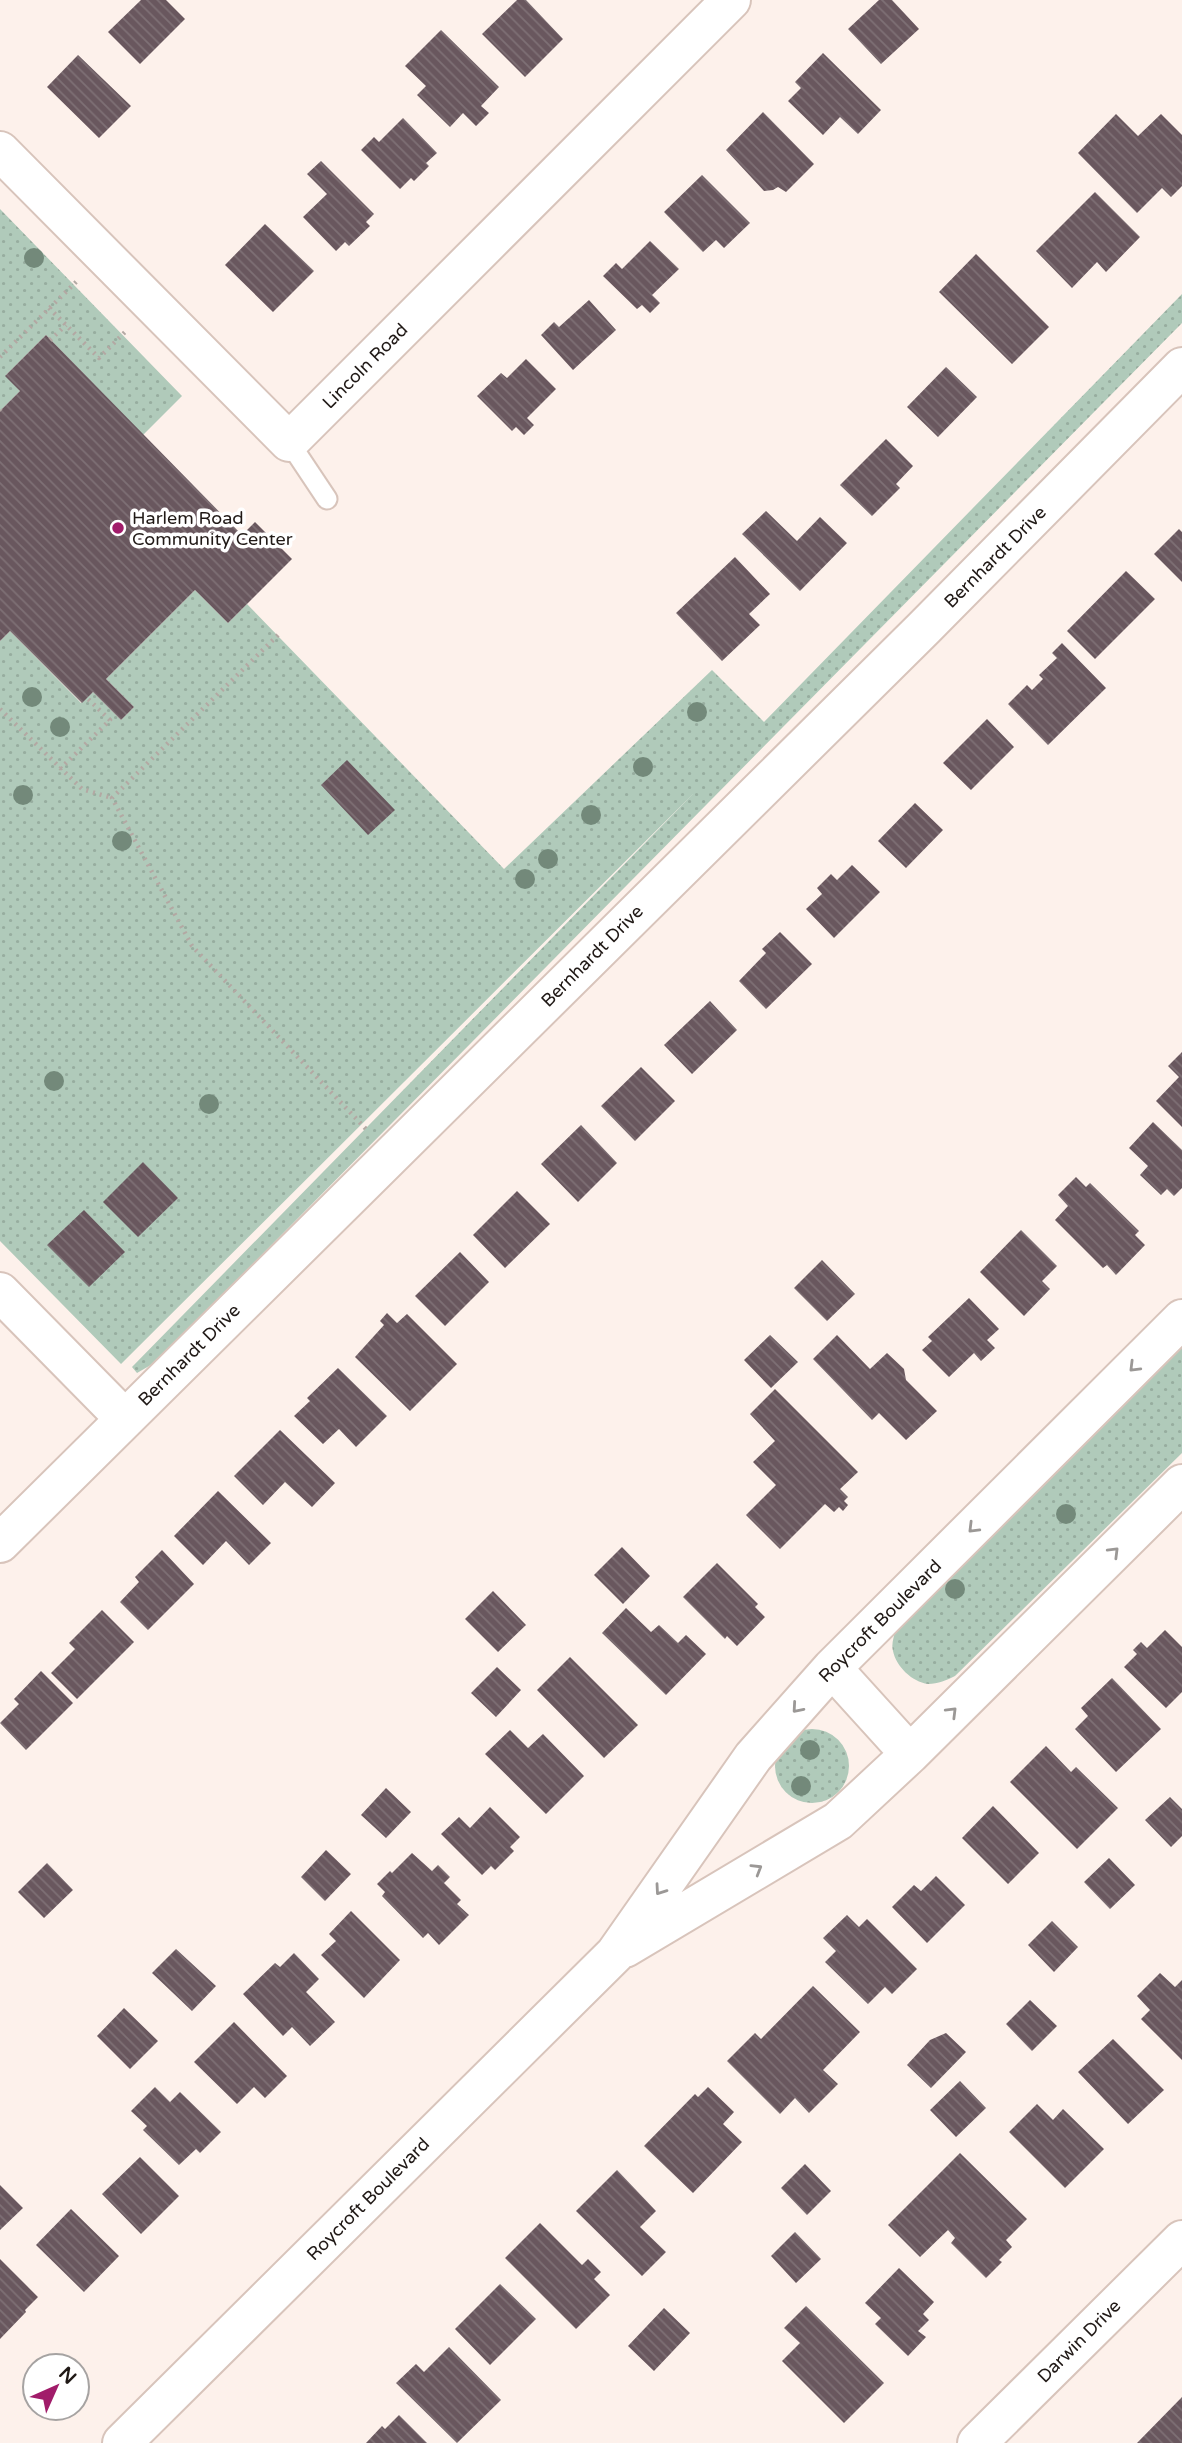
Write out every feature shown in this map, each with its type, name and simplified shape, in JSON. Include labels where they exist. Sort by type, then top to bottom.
[{"type":"street","name":"Lincoln Road","points":[[289,442],[731,0]]},
{"type":"street","points":[[0,151],[289,442]]},
{"type":"street","name":"Bernhardt Drive","points":[[0,1543],[924,628],[1182,367]]},
{"type":"street","points":[[0,1293],[125,1419]]},
{"type":"street","name":"Roycroft Boulevard","points":[[122,2443],[614,1954],[753,1757],[832,1668],[1182,1319]]},
{"type":"street","name":"Roycroft Boulevard","points":[[614,1954],[838,1821],[911,1754],[1182,1484]]},
{"type":"street","points":[[832,1668],[911,1754]]},
{"type":"street","name":"Darwin Drive","points":[[977,2443],[1182,2240]]},
{"type":"lane","points":[[289,442],[327,499]]},
{"type":"path","points":[[0,356],[77,281]]},
{"type":"path","points":[[49,308],[99,358],[126,331]]},
{"type":"path","points":[[50,340],[66,325]]},
{"type":"path","points":[[112,798],[278,635]]},
{"type":"path","points":[[60,769],[110,720],[87,698]]},
{"type":"path","points":[[0,709],[82,789],[112,798],[192,946],[366,1128]]},
{"type":"green space","points":[[0,209],[182,396],[143,435],[46,335],[6,375],[20,391],[0,411]]},
{"type":"green space","points":[[1182,294],[1182,323],[156,1362],[137,1373],[132,1367],[694,793],[121,1364],[0,1241],[0,641],[10,631],[81,703],[93,692],[121,720],[134,707],[106,679],[195,590],[228,623],[247,604],[504,869],[712,670],[764,722]]},
{"type":"green space","points":[[1182,1339],[1182,1453],[955,1676],[939,1683],[928,1684],[911,1677],[901,1668],[895,1657],[892,1646],[896,1629]]},
{"type":"green space","points":[[812,1729],[826,1732],[838,1740],[846,1752],[849,1766],[846,1780],[838,1792],[826,1800],[812,1803],[798,1800],[786,1792],[778,1780],[775,1766],[778,1752],[786,1740],[798,1732]]},
{"type":"building","points":[[141,0],[166,0],[185,19],[140,64],[108,32]]},
{"type":"building","points":[[517,0],[526,0],[563,39],[525,77],[482,34]]},
{"type":"building","points":[[879,0],[892,0],[919,29],[881,64],[848,29]]},
{"type":"building","points":[[441,30],[499,87],[481,106],[489,113],[476,126],[463,113],[450,127],[417,95],[426,86],[405,66]]},
{"type":"building","points":[[823,53],[881,110],[858,134],[840,117],[823,135],[788,101],[801,88],[795,82]]},
{"type":"building","points":[[78,55],[131,106],[99,138],[47,87]]},
{"type":"building","points":[[763,112],[814,164],[786,192],[778,187],[764,191],[726,150]]},
{"type":"building","points":[[1116,114],[1138,136],[1161,114],[1182,135],[1182,186],[1171,197],[1162,188],[1137,213],[1078,153]]},
{"type":"building","points":[[403,118],[437,153],[426,163],[429,166],[414,181],[411,178],[400,189],[361,150],[374,137],[379,142]]},
{"type":"building","points":[[321,161],[374,214],[366,222],[370,226],[349,246],[345,242],[336,251],[303,217],[327,194],[307,174]]},
{"type":"building","points":[[702,175],[750,223],[724,248],[716,240],[703,252],[664,212]]},
{"type":"building","points":[[1095,192],[1140,237],[1106,272],[1097,262],[1072,288],[1036,251]]},
{"type":"building","points":[[265,224],[314,271],[273,312],[225,265]]},
{"type":"building","points":[[650,241],[679,269],[652,295],[660,303],[650,313],[642,305],[637,309],[603,276],[616,263],[622,269]]},
{"type":"building","points":[[976,254],[1049,327],[1012,364],[939,292]]},
{"type":"building","points":[[589,300],[616,330],[573,370],[541,335],[554,322],[559,327]]},
{"type":"building","name":"Harlem Road Community Center","points":[[46,335],[242,535],[255,522],[292,559],[228,623],[195,590],[106,679],[134,707],[121,720],[93,692],[82,703],[10,631],[0,641],[0,411],[20,391],[5,376]]},
{"type":"building","points":[[526,359],[556,389],[527,418],[534,425],[524,435],[516,427],[512,431],[477,396],[501,373],[507,378]]},
{"type":"building","points":[[946,367],[977,397],[938,437],[907,407]]},
{"type":"building","points":[[886,439],[913,466],[896,484],[900,488],[872,516],[840,485]]},
{"type":"building","points":[[766,511],[797,541],[820,517],[847,543],[800,591],[742,534]]},
{"type":"building","points":[[1179,529],[1182,532],[1182,582],[1154,554]]},
{"type":"building","points":[[735,557],[770,594],[749,614],[760,625],[722,661],[676,613]]},
{"type":"building","points":[[1126,571],[1155,599],[1095,659],[1067,631]]},
{"type":"building","points":[[1062,643],[1106,688],[1048,745],[1008,704],[1027,685],[1032,690],[1043,679],[1039,675],[1057,658],[1052,653]]},
{"type":"building","points":[[987,719],[1014,747],[971,790],[943,763]]},
{"type":"building","points":[[347,760],[395,810],[368,835],[321,785]]},
{"type":"building","points":[[915,803],[943,830],[906,868],[878,841]]},
{"type":"building","points":[[852,865],[880,892],[834,938],[806,909],[822,894],[817,888],[831,874],[837,880]]},
{"type":"building","points":[[780,932],[812,964],[766,1009],[739,981],[766,953],[762,949]]},
{"type":"building","points":[[710,1001],[737,1030],[692,1074],[664,1045]]},
{"type":"building","points":[[1182,1052],[1182,1127],[1156,1101],[1179,1077],[1168,1066]]},
{"type":"building","points":[[641,1067],[675,1101],[635,1141],[601,1106]]},
{"type":"building","points":[[1153,1122],[1182,1150],[1182,1188],[1174,1196],[1167,1189],[1161,1195],[1140,1175],[1148,1166],[1129,1148]]},
{"type":"building","points":[[581,1125],[617,1163],[578,1202],[541,1164]]},
{"type":"building","points":[[143,1162],[178,1198],[138,1237],[103,1202]]},
{"type":"building","points":[[1076,1177],[1086,1187],[1090,1183],[1139,1231],[1135,1235],[1145,1245],[1116,1275],[1107,1265],[1103,1268],[1055,1220],[1068,1206],[1058,1195]]},
{"type":"building","points":[[517,1191],[550,1224],[505,1268],[473,1235]]},
{"type":"building","points":[[84,1210],[125,1252],[89,1287],[47,1245]]},
{"type":"building","points":[[1021,1230],[1057,1266],[1042,1281],[1050,1289],[1024,1316],[980,1272]]},
{"type":"building","points":[[460,1252],[489,1282],[445,1326],[415,1296]]},
{"type":"building","points":[[822,1260],[855,1294],[827,1321],[794,1288]]},
{"type":"building","points":[[969,1298],[999,1329],[987,1340],[995,1348],[981,1361],[974,1353],[949,1377],[922,1350],[932,1341],[928,1337]]},
{"type":"building","points":[[387,1313],[397,1323],[407,1314],[457,1364],[410,1411],[355,1357],[384,1325],[380,1321]]},
{"type":"building","points":[[770,1335],[798,1362],[771,1388],[744,1360]]},
{"type":"building","points":[[837,1335],[870,1369],[887,1353],[904,1369],[906,1380],[937,1411],[906,1440],[879,1413],[872,1420],[813,1359]]},
{"type":"building","points":[[338,1368],[387,1416],[356,1447],[339,1429],[323,1444],[294,1416],[310,1401],[307,1398]]},
{"type":"building","points":[[775,1389],[858,1472],[840,1489],[848,1497],[844,1501],[848,1505],[843,1511],[839,1507],[834,1512],[825,1504],[780,1549],[746,1515],[776,1485],[753,1462],[775,1441],[750,1414]]},
{"type":"building","points":[[280,1430],[335,1483],[312,1507],[285,1482],[263,1505],[234,1476]]},
{"type":"building","points":[[218,1491],[271,1543],[249,1565],[226,1541],[203,1565],[174,1536]]},
{"type":"building","points":[[622,1547],[650,1576],[623,1604],[594,1575]]},
{"type":"building","points":[[162,1550],[194,1584],[148,1630],[120,1602],[139,1582],[135,1577]]},
{"type":"building","points":[[717,1563],[758,1604],[755,1607],[765,1617],[737,1646],[727,1636],[725,1639],[683,1597]]},
{"type":"building","points":[[493,1591],[526,1625],[498,1652],[465,1619]]},
{"type":"building","points":[[626,1608],[651,1632],[659,1625],[678,1643],[686,1635],[706,1654],[666,1695],[602,1633]]},
{"type":"building","points":[[102,1610],[134,1642],[77,1699],[51,1673],[75,1649],[69,1643]]},
{"type":"building","points":[[1165,1630],[1182,1647],[1182,1692],[1166,1708],[1124,1667],[1137,1654],[1133,1650],[1141,1642],[1147,1648]]},
{"type":"building","points":[[570,1657],[638,1725],[604,1758],[537,1690]]},
{"type":"building","points":[[497,1667],[521,1690],[496,1717],[471,1693]]},
{"type":"building","points":[[41,1671],[73,1703],[26,1750],[0,1723],[19,1704],[14,1699]]},
{"type":"building","points":[[1112,1678],[1161,1729],[1116,1772],[1075,1729],[1088,1716],[1081,1708]]},
{"type":"building","points":[[510,1730],[528,1748],[543,1734],[584,1776],[546,1814],[485,1754]]},
{"type":"building","points":[[1046,1746],[1071,1772],[1076,1767],[1118,1808],[1077,1849],[1010,1782]]},
{"type":"building","points":[[386,1788],[411,1812],[386,1838],[361,1815]]},
{"type":"building","points":[[1170,1797],[1182,1809],[1182,1836],[1171,1847],[1145,1820]]},
{"type":"building","points":[[993,1806],[1039,1853],[1008,1884],[962,1838]]},
{"type":"building","points":[[490,1807],[520,1837],[510,1847],[514,1851],[495,1870],[491,1866],[482,1875],[441,1834],[459,1817],[470,1828]]},
{"type":"building","points":[[326,1850],[351,1874],[325,1901],[301,1877]]},
{"type":"building","points":[[412,1853],[432,1871],[438,1865],[450,1877],[444,1883],[461,1900],[457,1904],[469,1915],[439,1945],[428,1933],[423,1938],[382,1896],[385,1892],[377,1884]]},
{"type":"building","points":[[1109,1858],[1135,1885],[1110,1909],[1084,1882]]},
{"type":"building","points":[[47,1863],[73,1890],[44,1918],[18,1892]]},
{"type":"building","points":[[936,1876],[965,1905],[927,1943],[892,1907],[914,1885],[921,1891]]},
{"type":"building","points":[[351,1911],[400,1960],[364,1998],[321,1955],[336,1941],[329,1934]]},
{"type":"building","points":[[847,1915],[859,1927],[867,1919],[917,1969],[892,1994],[885,1987],[868,2004],[825,1962],[836,1951],[823,1938]]},
{"type":"building","points":[[1052,1921],[1078,1947],[1054,1972],[1028,1945]]},
{"type":"building","points":[[176,1949],[216,1986],[192,2011],[152,1973]]},
{"type":"building","points":[[294,1953],[319,1979],[306,1992],[335,2022],[310,2046],[292,2027],[283,2036],[243,1994],[275,1963],[280,1967]]},
{"type":"building","points":[[1160,1973],[1175,1987],[1182,1980],[1182,2060],[1141,2019],[1150,2010],[1137,1996]]},
{"type":"building","points":[[813,1986],[860,2032],[823,2070],[838,2084],[809,2113],[795,2098],[780,2114],[727,2061],[755,2033],[761,2039]]},
{"type":"building","points":[[1030,2000],[1057,2026],[1032,2051],[1006,2024]]},
{"type":"building","points":[[124,2008],[158,2041],[130,2069],[97,2036]]},
{"type":"building","points":[[234,2022],[287,2076],[265,2098],[254,2087],[237,2104],[194,2062]]},
{"type":"building","points":[[946,2033],[966,2052],[931,2088],[907,2065],[930,2040]]},
{"type":"building","points":[[1113,2039],[1164,2090],[1128,2124],[1078,2072]]},
{"type":"building","points":[[960,2081],[986,2108],[956,2137],[930,2110]]},
{"type":"building","points":[[155,2087],[170,2102],[180,2092],[221,2132],[200,2153],[196,2149],[179,2165],[143,2130],[147,2126],[131,2111]]},
{"type":"building","points":[[708,2087],[734,2112],[723,2124],[742,2142],[693,2193],[644,2146],[695,2094],[698,2097]]},
{"type":"building","points":[[1037,2104],[1053,2120],[1063,2109],[1104,2149],[1065,2188],[1009,2132]]},
{"type":"building","points":[[960,2153],[1027,2219],[1006,2240],[1012,2247],[986,2278],[951,2243],[955,2238],[948,2230],[920,2257],[888,2225]]},
{"type":"building","points":[[140,2157],[179,2196],[141,2234],[102,2194]]},
{"type":"building","points":[[805,2164],[831,2191],[807,2215],[781,2188]]},
{"type":"building","points":[[617,2170],[656,2211],[640,2227],[666,2252],[642,2276],[576,2211]]},
{"type":"building","points":[[0,2185],[23,2208],[0,2230]]},
{"type":"building","points":[[71,2209],[119,2256],[84,2292],[36,2245]]},
{"type":"building","points":[[540,2223],[582,2265],[588,2259],[601,2272],[594,2279],[610,2295],[576,2329],[505,2258]]},
{"type":"building","points":[[795,2232],[821,2259],[796,2283],[771,2256]]},
{"type":"building","points":[[0,2259],[38,2297],[0,2339]]},
{"type":"building","points":[[899,2268],[934,2302],[923,2314],[929,2320],[918,2331],[926,2337],[908,2356],[875,2324],[881,2318],[865,2303]]},
{"type":"building","points":[[500,2284],[536,2319],[490,2365],[455,2329]]},
{"type":"building","points":[[806,2306],[884,2383],[844,2423],[782,2361],[800,2343],[784,2328]]},
{"type":"building","points":[[664,2308],[690,2333],[654,2371],[628,2346]]},
{"type":"building","points":[[449,2347],[501,2400],[457,2443],[396,2383],[416,2364],[424,2372]]},
{"type":"building","points":[[1182,2397],[1182,2443],[1137,2443]]},
{"type":"building","points":[[399,2415],[427,2443],[366,2443],[382,2426],[385,2429]]},
{"type":"place","name":"Harlem Road Community Center","points":[[118,528]]}]
